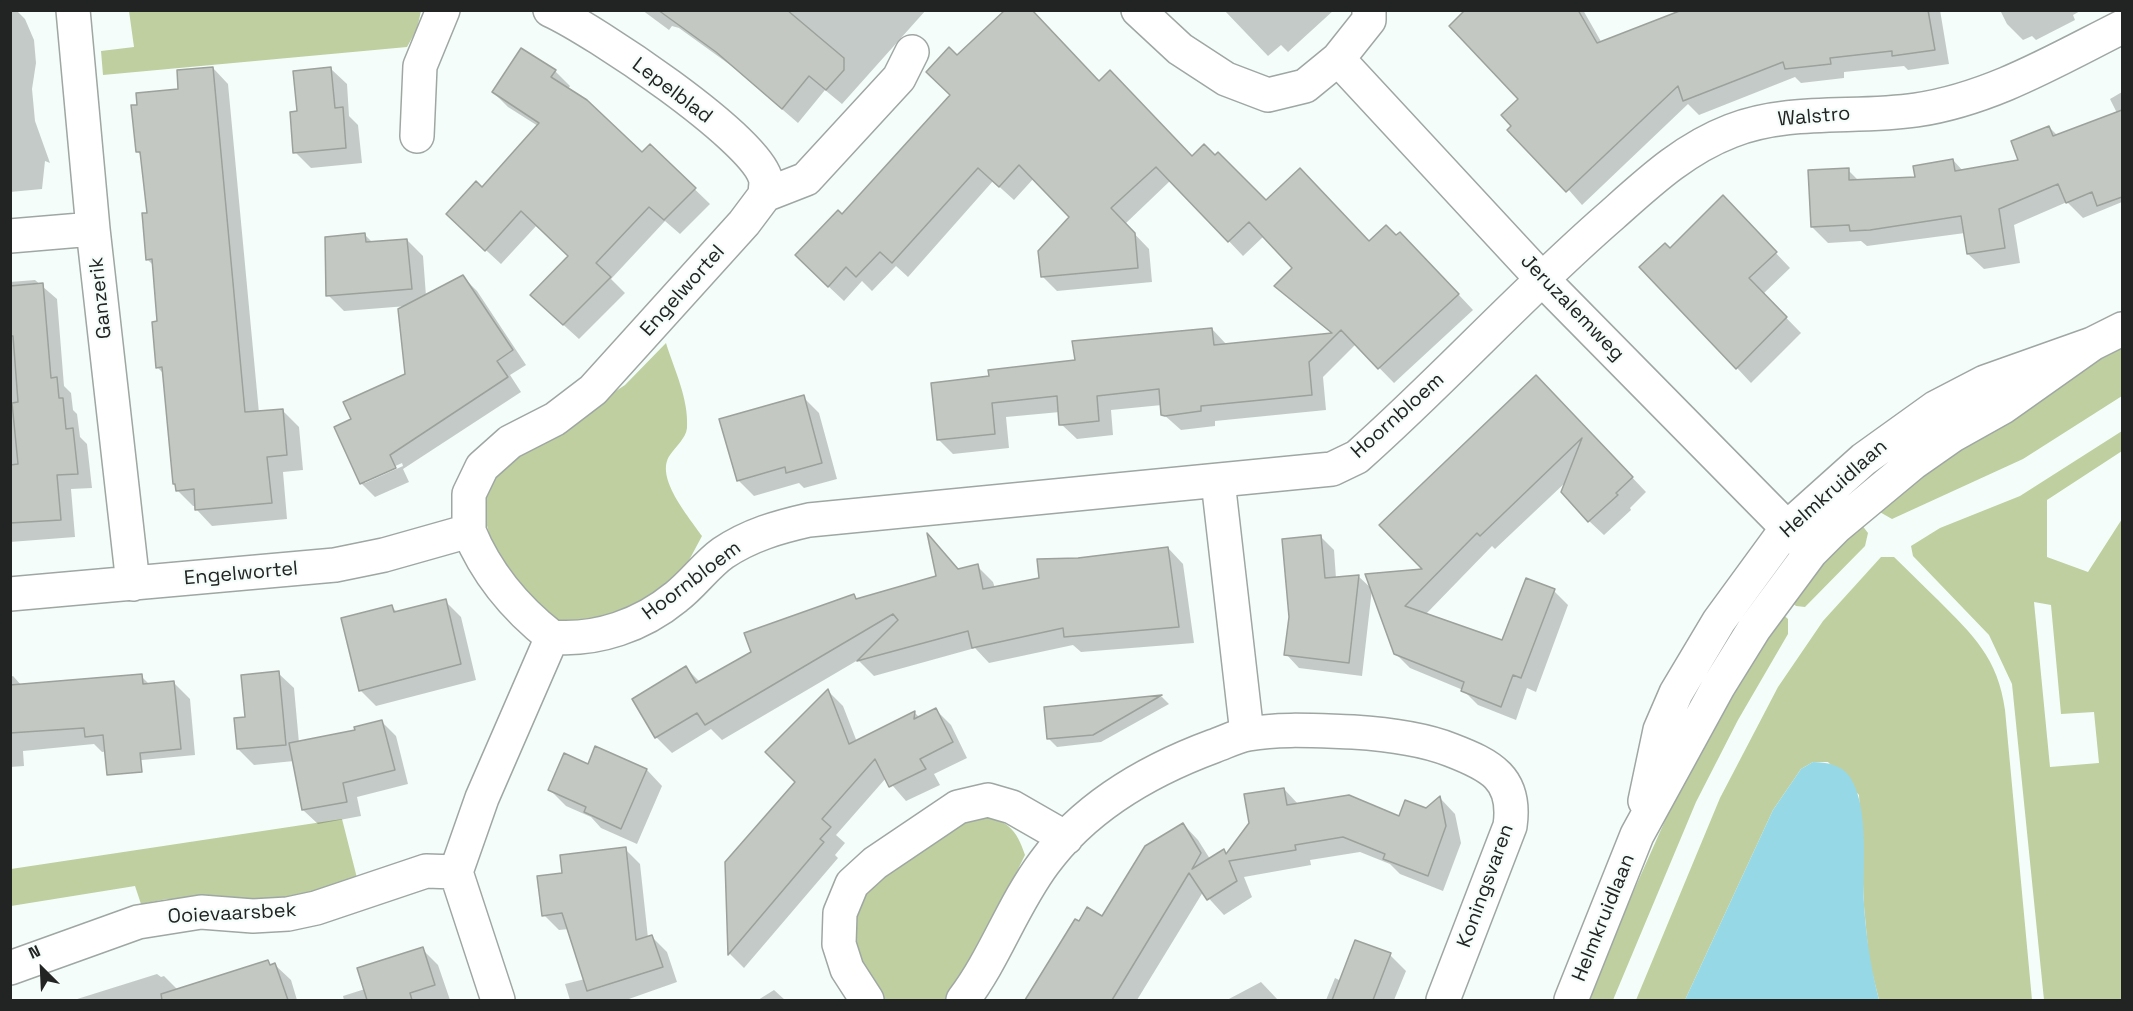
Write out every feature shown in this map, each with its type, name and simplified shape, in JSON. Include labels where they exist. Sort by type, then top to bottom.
[{"type":"street","name":"Ganzerik","points":[[73,10],[93,230],[133,584]]},
{"type":"street","points":[[417,136],[420,66],[443,10]]},
{"type":"street","name":"Lepelblad","points":[[550,10],[594,34],[681,94],[748,151],[766,178],[765,195]]},
{"type":"street","points":[[1138,10],[1180,49],[1217,73],[1268,95],[1305,86],[1338,59],[1369,20],[1369,10]]},
{"type":"street","name":"Walstro","points":[[1542,279],[1675,160],[1732,130],[1805,116],[1915,110],[1959,100],[2019,79],[2122,27]]},
{"type":"street","name":"Engelwortel","points":[[552,638],[510,600],[480,558],[469,531],[469,494],[482,467],[510,442],[555,419],[593,390],[736,231],[765,195],[806,178],[899,78],[912,52]]},
{"type":"street","name":"Jeruzalemweg","points":[[1338,59],[1542,279],[1811,552]]},
{"type":"street","points":[[10,236],[93,230]]},
{"type":"street","name":"Hoornbloem","points":[[552,638],[576,640],[610,632],[649,617],[677,597],[723,553],[753,536],[809,520],[1322,471],[1357,457],[1542,279]]},
{"type":"street","name":"Helmkruidlaan","points":[[1637,835],[1660,730],[1676,693],[1719,621],[1787,528],[1864,459],[1935,408],[1985,382],[2092,344],[2122,329]]},
{"type":"street","name":"Helmkruidlaan","points":[[1571,1000],[1637,835],[1742,648],[1811,552],[1836,527],[1913,463],[1953,435],[2003,407],[2092,344]]},
{"type":"street","points":[[1218,481],[1246,734]]},
{"type":"street","name":"Engelwortel","points":[[10,594],[335,565],[384,555],[469,531]]},
{"type":"street","points":[[498,1000],[456,872],[482,798],[552,638]]},
{"type":"street","name":"Koningsvaren","points":[[963,1000],[975,985],[1024,892],[1045,862],[1066,838],[1098,808],[1134,783],[1185,757],[1246,734],[1319,730],[1382,734],[1445,747],[1481,762],[1498,773],[1513,808],[1510,826],[1443,1000]]},
{"type":"street","points":[[867,1000],[847,969],[839,944],[840,913],[852,884],[875,863],[958,807],[988,800],[1012,807],[1066,838]]},
{"type":"street","name":"Ooievaarsbek","points":[[10,968],[138,922],[201,912],[254,916],[288,914],[316,908],[426,871],[456,872]]},
{"type":"green space","points":[[129,10],[421,11],[417,29],[407,47],[103,75],[101,51],[134,47]]},
{"type":"green space","points":[[666,343],[686,406],[687,428],[683,439],[670,455],[666,464],[666,474],[675,497],[702,536],[687,564],[674,580],[642,603],[616,616],[568,625],[555,619],[515,584],[493,548],[482,507],[487,488],[511,460],[625,385]]},
{"type":"green space","points":[[2122,348],[2122,396],[2023,459],[1892,519],[1871,507],[2084,368]]},
{"type":"green space","points":[[2122,431],[2122,451],[2047,500],[2047,557],[2088,572],[2122,519],[2122,1000],[2044,1000],[2012,684],[1989,635],[1913,556],[1911,546],[1940,528],[2020,496]],"holes":[[[2034,602],[2051,605],[2061,714],[2094,712],[2099,763],[2050,767]]]},
{"type":"green space","points":[[1858,520],[1868,533],[1865,546],[1805,607],[1796,606],[1787,598]]},
{"type":"green space","points":[[1881,557],[1894,557],[1973,636],[1990,662],[2002,692],[2032,1000],[1879,1000],[1869,960],[1859,795],[1828,762],[1813,762],[1801,769],[1773,810],[1685,1000],[1636,1000],[1720,798],[1778,687],[1823,621]]},
{"type":"green space","points":[[1779,611],[1788,619],[1788,634],[1738,720],[1696,802],[1613,1000],[1589,1000],[1623,915],[1680,787]]},
{"type":"green space","points":[[978,817],[1003,822],[1014,832],[1025,855],[970,966],[945,1000],[886,1000],[858,960],[852,932],[855,909],[862,896],[890,868],[928,843]]},
{"type":"green space","points":[[342,819],[357,878],[285,901],[167,899],[141,904],[135,886],[11,906],[11,869]]},
{"type":"water","points":[[1813,762],[1828,764],[1843,770],[1850,777],[1856,790],[1863,821],[1866,929],[1879,1000],[1685,1000],[1773,810],[1801,769]]},
{"type":"building","points":[[658,10],[787,10],[844,58],[844,70],[826,90],[809,76],[782,109],[716,52]]},
{"type":"building","points":[[1005,10],[1032,10],[1099,81],[1110,70],[1192,156],[1204,144],[1215,155],[1218,152],[1266,200],[1300,168],[1369,241],[1386,225],[1396,235],[1400,232],[1459,294],[1378,369],[1341,330],[1309,362],[1312,395],[1201,406],[1201,411],[1165,416],[1161,415],[1159,389],[1097,396],[1099,421],[1062,425],[1059,425],[1057,396],[992,403],[995,434],[937,440],[931,383],[989,376],[988,370],[1075,360],[1072,341],[1212,328],[1214,345],[1332,333],[1274,286],[1292,268],[1249,222],[1228,242],[1156,167],[1111,208],[1135,233],[1138,268],[1041,277],[1038,251],[1069,217],[1019,165],[999,187],[978,168],[892,263],[880,252],[856,277],[846,267],[828,287],[795,255],[838,210],[842,214],[950,95],[926,72],[949,47],[957,55]]},
{"type":"building","points":[[1465,10],[1578,10],[1597,43],[1682,10],[1928,10],[1935,50],[1892,56],[1892,51],[1830,58],[1831,64],[1785,69],[1783,62],[1683,101],[1678,86],[1566,192],[1507,130],[1511,126],[1501,115],[1518,99],[1449,26]]},
{"type":"building","points":[[521,48],[556,70],[551,77],[587,100],[642,152],[650,144],[696,188],[664,220],[649,207],[596,263],[611,277],[563,325],[530,295],[568,256],[521,211],[485,251],[446,214],[476,181],[482,187],[539,123],[492,92]]},
{"type":"building","points":[[213,67],[245,412],[283,409],[287,455],[267,457],[272,503],[195,510],[194,489],[176,491],[175,484],[173,484],[162,367],[156,368],[152,322],[157,321],[152,259],[146,260],[142,213],[147,213],[140,152],[136,152],[131,105],[137,105],[136,93],[178,89],[177,70]]},
{"type":"building","points":[[331,67],[335,108],[343,107],[346,148],[293,153],[290,112],[297,111],[293,71]]},
{"type":"building","points":[[2122,110],[2122,197],[2097,206],[2092,192],[2066,203],[2058,184],[1999,209],[2005,248],[1967,254],[1961,216],[1870,230],[1850,231],[1849,225],[1811,227],[1808,170],[1849,168],[1849,180],[1915,177],[1913,166],[1953,159],[1955,171],[2018,160],[2011,141],[2049,126],[2053,136]]},
{"type":"building","points":[[1723,195],[1777,252],[1749,278],[1787,317],[1736,369],[1639,267],[1665,243],[1670,248]]},
{"type":"building","points":[[365,233],[366,242],[407,239],[412,289],[326,296],[325,237]]},
{"type":"building","points":[[463,275],[513,350],[497,361],[508,377],[390,455],[396,468],[360,484],[334,427],[351,419],[343,402],[405,374],[398,309]]},
{"type":"building","points":[[43,283],[51,378],[57,377],[59,398],[63,398],[66,429],[73,428],[78,474],[57,475],[61,520],[10,523],[10,465],[18,464],[12,403],[18,402],[13,336],[10,336],[10,286]]},
{"type":"building","points":[[1536,375],[1633,477],[1616,493],[1618,495],[1588,522],[1561,492],[1582,438],[1480,536],[1477,533],[1405,606],[1502,640],[1526,578],[1555,589],[1521,678],[1513,675],[1501,707],[1461,691],[1464,682],[1394,654],[1365,574],[1422,569],[1379,525]]},
{"type":"building","points":[[804,395],[822,463],[786,473],[785,467],[737,481],[719,419]]},
{"type":"building","points":[[927,533],[958,569],[978,564],[983,589],[1039,578],[1037,559],[1078,558],[1168,547],[1179,627],[1064,637],[1063,628],[972,648],[968,631],[857,661],[898,620],[893,614],[705,725],[697,713],[655,738],[632,699],[686,666],[696,683],[751,652],[744,633],[854,594],[856,599],[936,576]]},
{"type":"building","points":[[1321,535],[1325,578],[1359,575],[1349,663],[1284,655],[1289,617],[1282,539]]},
{"type":"building","points":[[446,599],[461,664],[359,691],[341,618],[392,605],[394,612]]},
{"type":"building","points":[[279,671],[286,745],[237,749],[234,718],[245,717],[241,675]]},
{"type":"building","points":[[142,674],[143,684],[174,681],[181,749],[140,753],[142,772],[107,775],[103,735],[85,737],[84,728],[10,733],[10,685]]},
{"type":"building","points":[[828,689],[849,744],[915,711],[914,719],[936,708],[953,742],[920,759],[926,769],[889,787],[875,759],[822,819],[831,827],[820,839],[824,842],[728,955],[725,862],[795,782],[765,752]]},
{"type":"building","points":[[1162,695],[1093,735],[1047,739],[1044,707]]},
{"type":"building","points":[[382,720],[395,770],[343,783],[347,802],[302,810],[289,743],[355,730],[354,727]]},
{"type":"building","points":[[595,746],[647,769],[621,829],[584,812],[586,807],[548,790],[564,753],[588,764]]},
{"type":"building","points":[[1284,788],[1287,805],[1349,795],[1399,816],[1405,800],[1426,808],[1440,796],[1446,826],[1428,876],[1383,859],[1385,854],[1343,837],[1295,845],[1296,850],[1229,861],[1237,881],[1207,900],[1189,873],[1112,1000],[1025,1000],[1075,919],[1079,921],[1087,907],[1102,916],[1145,846],[1183,823],[1201,853],[1192,869],[1224,849],[1226,854],[1249,823],[1244,794]]},
{"type":"building","points":[[626,847],[636,940],[652,935],[663,967],[587,991],[562,913],[542,916],[537,876],[562,873],[560,855]]},
{"type":"building","points":[[1355,940],[1391,953],[1373,1000],[1332,1000]]},
{"type":"building","points":[[423,947],[435,985],[410,993],[412,1000],[367,1000],[357,968]]},
{"type":"building","points":[[268,960],[270,965],[275,963],[288,1000],[162,1000],[161,994]]}]
